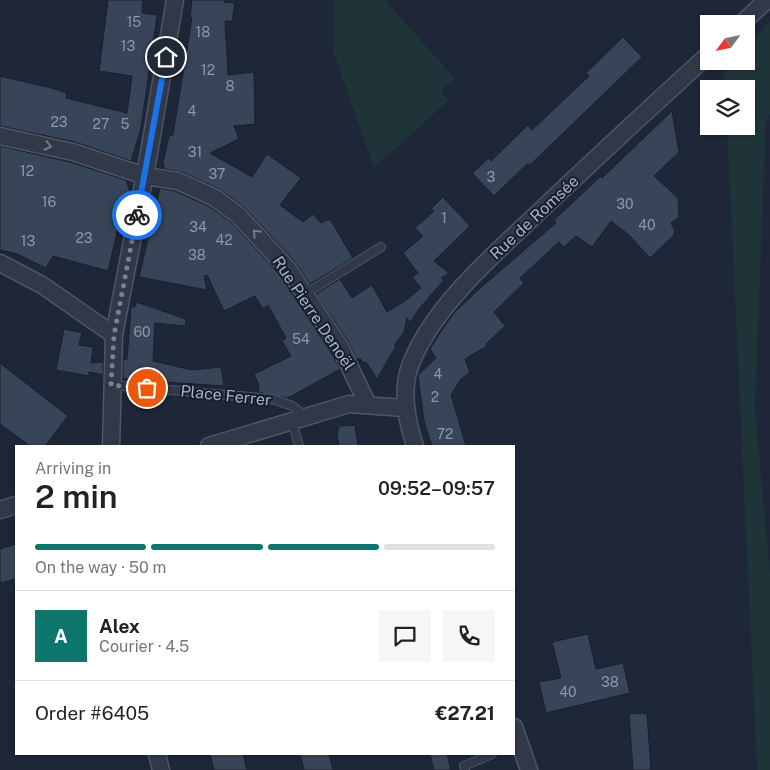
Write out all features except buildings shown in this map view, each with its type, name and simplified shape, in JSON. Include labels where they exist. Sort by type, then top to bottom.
[{"type":"street","points":[[111,445],[111,385],[114,335],[145,176],[175,0]]},
{"type":"street","points":[[750,15],[766,0]]},
{"type":"street","name":"Rue de Romsée","points":[[415,445],[405,408],[406,386],[411,362],[427,330],[476,271],[700,62]]},
{"type":"street","name":"Rue Pierre Denoël","points":[[0,136],[73,152],[145,176],[178,181],[215,198],[238,216],[265,242],[288,269],[340,347],[368,405]]},
{"type":"street","points":[[0,264],[42,285],[114,335]]},
{"type":"street","name":"Place Ferrer","points":[[212,445],[349,404],[405,408]]},
{"type":"street","points":[[0,510],[15,505]]},
{"type":"street","points":[[516,738],[529,770]]},
{"type":"street","points":[[157,755],[161,770]]},
{"type":"lane","points":[[305,294],[381,247]]},
{"type":"lane","name":"Place Ferrer","points":[[111,385],[273,399],[292,406],[299,418]]},
{"type":"lane","points":[[299,418],[299,445]]},
{"type":"lane","points":[[464,770],[464,766],[490,755]]},
{"type":"green space","points":[[334,0],[385,0],[455,79],[440,91],[449,100],[374,168],[334,53]]},
{"type":"green space","points":[[770,22],[770,113],[766,122],[755,407],[770,575],[770,770],[757,770],[727,135],[755,135],[755,80],[725,80],[724,70],[755,70],[755,37]]},
{"type":"way so far","points":[[137,215],[114,335],[111,385],[147,388]]},
{"type":"route","points":[[137,215],[166,57]]}]
